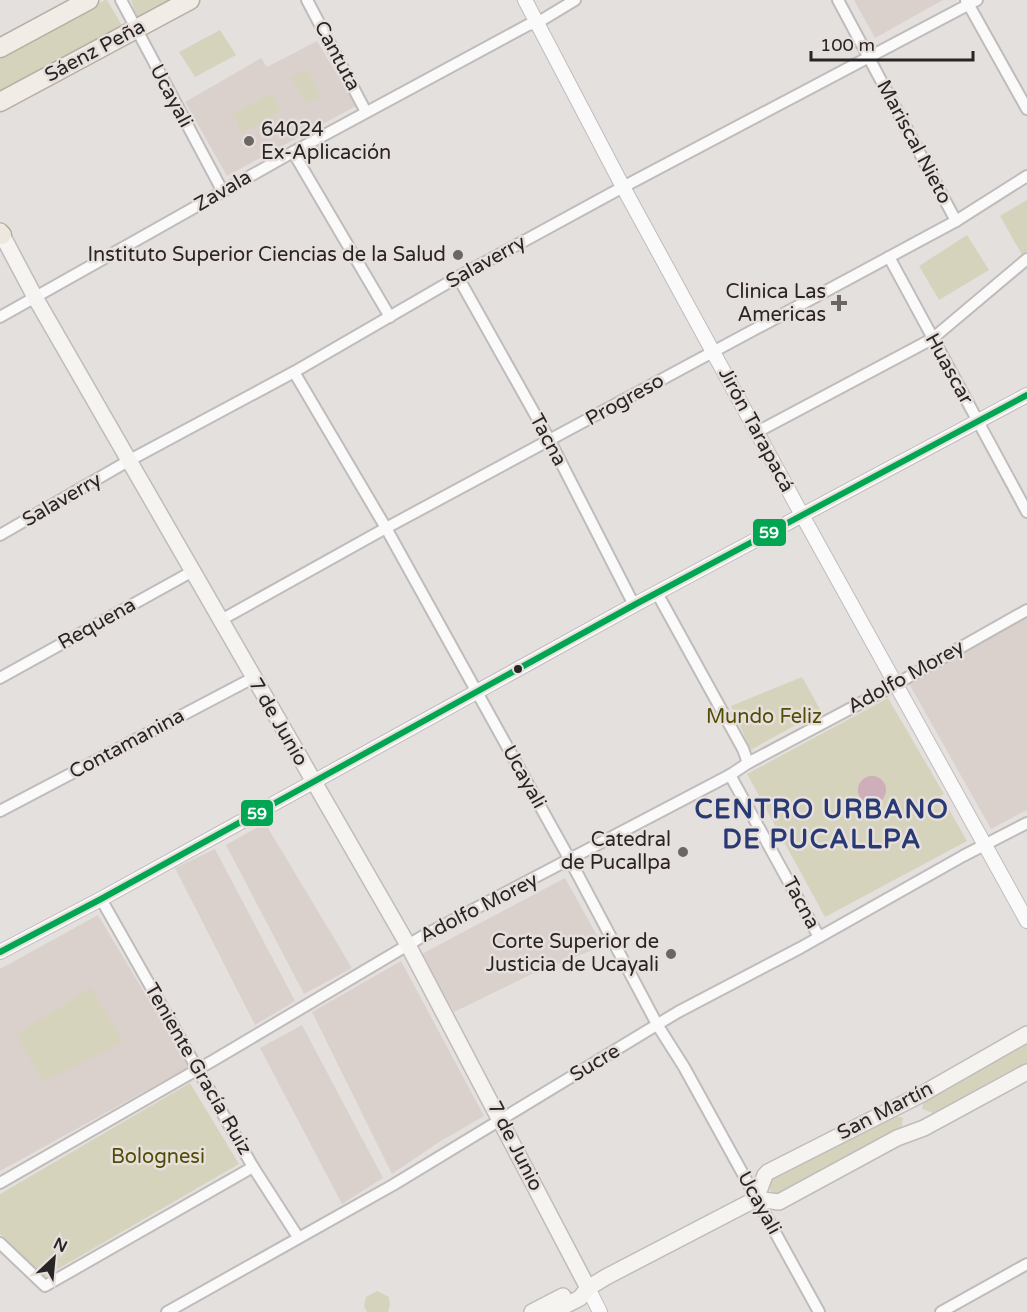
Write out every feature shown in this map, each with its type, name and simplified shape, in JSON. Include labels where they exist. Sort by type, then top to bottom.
[{"type":"main road","points":[[0,48],[89,0]]},
{"type":"main road","name":"Sáenz Peña","points":[[0,102],[190,0]]},
{"type":"main road","name":"7 de Junio","points":[[1,233],[36,299],[312,782],[408,945],[588,1288]]},
{"type":"main road","name":"San Martín","points":[[756,1199],[768,1172],[922,1094],[1027,1034]]},
{"type":"main road","name":"San Martín","points":[[532,1312],[576,1289],[588,1288],[756,1199],[779,1203],[897,1138],[924,1128],[1027,1072]]},
{"type":"main road","name":"San Martín","points":[[553,1312],[580,1298],[588,1288]]},
{"type":"street","name":"Ucayali","points":[[121,0],[223,192]]},
{"type":"street","name":"Cantuta","points":[[308,0],[366,112]]},
{"type":"street","name":"Jirón Tarapacá","points":[[525,0],[623,187],[801,515],[1027,921]]},
{"type":"street","name":"Zavala","points":[[0,317],[36,299],[293,152],[528,25],[537,23],[575,0]]},
{"type":"street","name":"Mariscal Nieto","points":[[838,0],[956,221]]},
{"type":"street","name":"Salaverry","points":[[0,535],[130,460],[294,372],[458,277],[971,2]]},
{"type":"street","points":[[971,2],[1027,109]]},
{"type":"street","points":[[293,152],[390,317]]},
{"type":"street","name":"Progreso","points":[[221,620],[386,528],[956,221],[1027,176]]},
{"type":"street","name":"Huascar","points":[[889,257],[1027,512]]},
{"type":"street","points":[[757,432],[932,339],[1027,259]]},
{"type":"street","name":"Tacna","points":[[458,277],[550,441],[634,605]]},
{"type":"street","name":"Ucayali","points":[[294,372],[386,528],[570,860],[658,1026],[684,1068],[819,1312]]},
{"type":"street","points":[[0,952],[101,899],[634,605],[1027,395]]},
{"type":"street","name":"Requena","points":[[0,678],[193,571]]},
{"type":"street","points":[[657,593],[743,749],[748,763]]},
{"type":"street","name":"Adolfo Morey","points":[[0,1183],[408,945],[730,775],[1027,610]]},
{"type":"street","name":"Contamanina","points":[[0,811],[253,678]]},
{"type":"street","name":"Tacna","points":[[730,775],[819,938]]},
{"type":"street","name":"Sucre","points":[[174,1310],[298,1237],[393,1185],[678,1012],[819,938],[963,856],[1027,823]]},
{"type":"street","name":"Teniente Gracía Ruiz","points":[[101,899],[254,1167],[298,1237]]},
{"type":"street","points":[[0,1243],[45,1286],[254,1167]]},
{"type":"street","points":[[940,1312],[1027,1264]]},
{"type":"street","name":"7 de Junio","points":[[588,1288],[600,1312]]},
{"type":"shaded area","points":[[854,0],[943,0],[875,38]]},
{"type":"shaded area","name":"64024 Ex-Aplicación","points":[[317,41],[356,106],[227,176],[185,102],[261,58],[267,67]]},
{"type":"shaded area","points":[[1027,617],[1027,810],[991,829],[908,682]]},
{"type":"shaded area","points":[[872,776],[882,780],[886,790],[882,800],[872,804],[862,800],[858,790],[862,780]]},
{"type":"shaded area","points":[[265,823],[352,968],[304,994],[226,845]]},
{"type":"shaded area","points":[[215,849],[295,1001],[255,1025],[175,868]]},
{"type":"shaded area","points":[[565,878],[603,946],[532,974],[454,1012],[420,955]]},
{"type":"shaded area","points":[[98,915],[189,1067],[0,1171],[0,969]]},
{"type":"shaded area","points":[[401,961],[484,1116],[439,1142],[392,1174],[312,1012]]},
{"type":"shaded area","points":[[302,1025],[383,1178],[342,1204],[260,1048]]},
{"type":"green space","points":[[105,0],[123,27],[0,93],[0,56]]},
{"type":"green space","points":[[131,0],[174,0],[138,20]]},
{"type":"green space","points":[[220,30],[236,55],[195,77],[179,52]]},
{"type":"green space","points":[[307,69],[321,97],[306,103],[291,77]]},
{"type":"green space","points":[[272,93],[281,111],[242,133],[233,114]]},
{"type":"green space","points":[[1027,200],[1027,251],[1022,255],[1000,216]]},
{"type":"green space","points":[[967,235],[989,270],[939,300],[919,266]]},
{"type":"green space","name":"Mundo Feliz","points":[[802,677],[821,711],[751,750],[731,706]]},
{"type":"green space","points":[[888,698],[944,794],[941,795],[967,841],[825,917],[747,774]]},
{"type":"green space","points":[[91,988],[123,1042],[43,1082],[17,1034]]},
{"type":"green space","points":[[1027,1041],[1027,1066],[939,1115],[922,1109],[924,1100]]},
{"type":"green space","name":"Bolognesi","points":[[190,1083],[239,1164],[44,1277],[0,1234],[0,1194]]},
{"type":"green space","points":[[887,1114],[903,1118],[901,1130],[781,1199],[770,1190],[770,1179]]},
{"type":"green space","points":[[377,1291],[389,1297],[388,1312],[367,1312],[364,1306],[366,1297]]},
{"type":"transit line","name":"59","points":[[0,952],[101,899],[634,605],[1027,395]]},
{"type":"place","name":"64024 Ex-Aplicación","points":[[249,141]]},
{"type":"place","name":"Instituto Superior Ciencias de la Salud","points":[[458,255]]},
{"type":"place","name":"Clinica Las Americas","points":[[839,303]]},
{"type":"place","name":"Catedral de Pucallpa","points":[[683,852]]},
{"type":"place","name":"Corte Superior de Justicia de Ucayali","points":[[671,954]]},
{"type":"district","name":"CENTRO URBANO DE PUCALLPA","points":[[822,824]]}]
